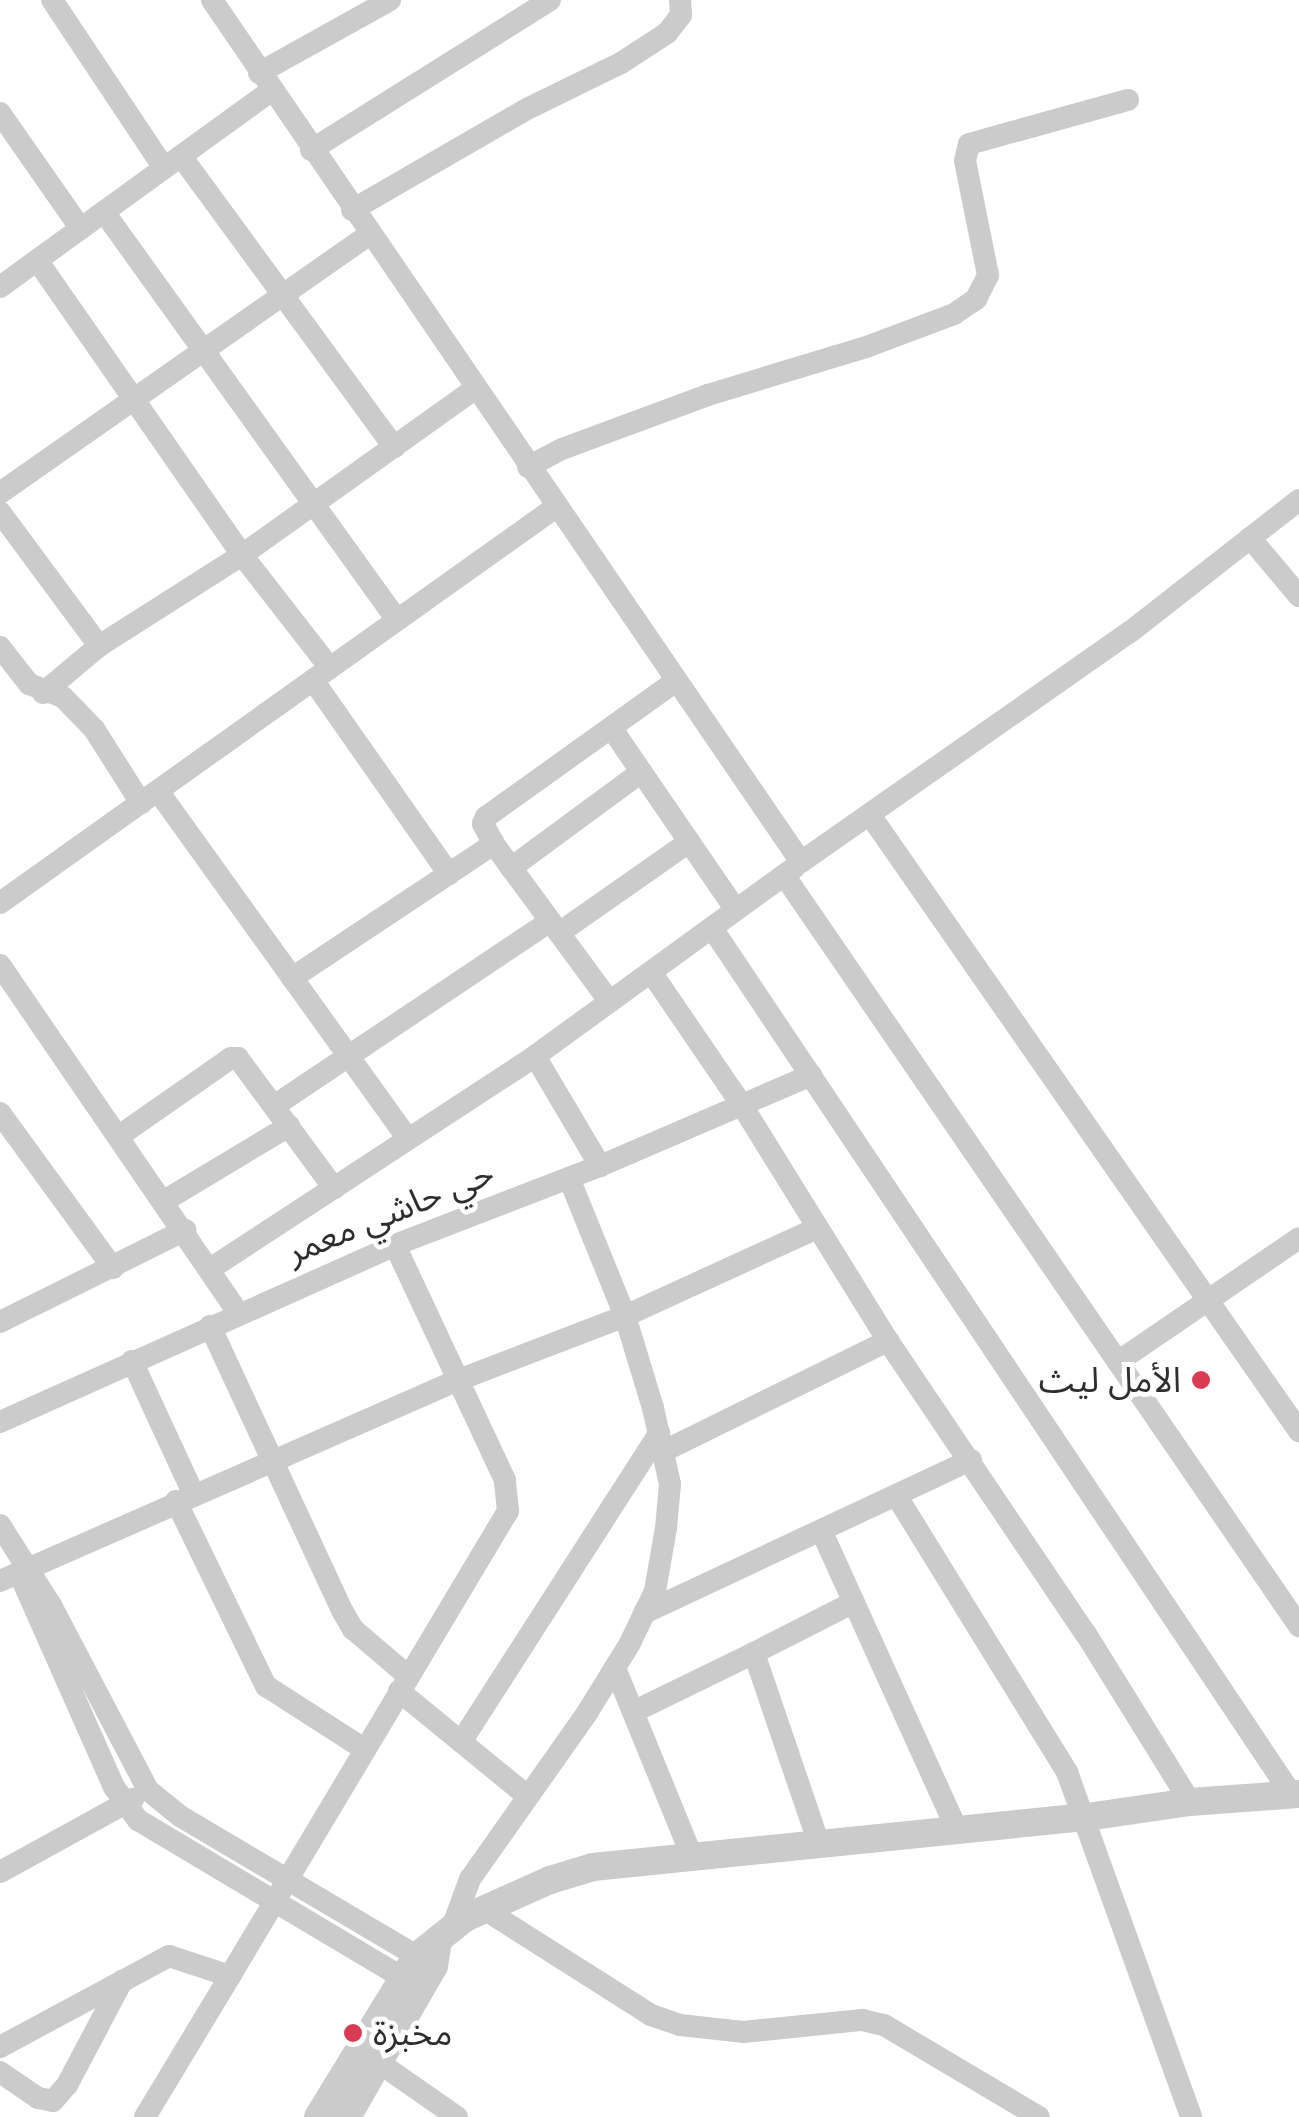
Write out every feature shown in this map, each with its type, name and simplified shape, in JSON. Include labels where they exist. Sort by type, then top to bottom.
[{"type":"street","points":[[52,0],[173,162],[284,294],[394,447]]},
{"type":"street","points":[[212,0],[676,681],[792,869],[1118,1362],[1299,1626]]},
{"type":"street","points":[[0,287],[173,162],[265,82],[390,0]]},
{"type":"street","points":[[311,150],[550,0]]},
{"type":"street","points":[[352,210],[667,34],[681,15],[680,0]]},
{"type":"street","points":[[528,467],[562,449],[708,395],[869,346],[954,314],[976,300],[988,275],[965,161],[970,144],[1128,100]]},
{"type":"street","points":[[0,113],[80,229]]},
{"type":"street","points":[[104,212],[396,620]]},
{"type":"street","points":[[0,493],[369,234]]},
{"type":"street","points":[[38,260],[242,555],[449,874]]},
{"type":"street","points":[[43,692],[99,646],[242,555],[475,389]]},
{"type":"street","points":[[210,1269],[535,1056],[792,869],[1130,632],[1299,500]]},
{"type":"street","points":[[0,903],[556,506]]},
{"type":"street","points":[[0,512],[99,646]]},
{"type":"street","points":[[1250,538],[1299,596]]},
{"type":"street","points":[[0,646],[29,684],[63,697],[94,729],[292,978],[408,1139]]},
{"type":"street","points":[[610,1002],[482,824],[486,817],[676,681]]},
{"type":"street","points":[[612,729],[736,910]]},
{"type":"street","points":[[511,868],[641,772]]},
{"type":"street","points":[[870,815],[1299,1431]]},
{"type":"street","points":[[274,1106],[347,1054],[689,842]]},
{"type":"street","points":[[292,978],[493,843]]},
{"type":"street","points":[[428,1959],[484,1909],[550,1880],[593,1868],[1086,1817],[1190,1802],[1296,1794],[712,928]]},
{"type":"street","points":[[0,965],[185,1230],[238,1313]]},
{"type":"street","points":[[650,972],[743,1106],[888,1341],[971,1460],[1190,1802]]},
{"type":"street","points":[[535,1056],[600,1166]]},
{"type":"street","points":[[119,1136],[231,1058],[242,1062],[334,1188]]},
{"type":"street","name":"حي حاشي معمر","points":[[0,1422],[396,1245],[600,1166],[811,1075]]},
{"type":"street","points":[[0,1113],[114,1268]]},
{"type":"street","points":[[164,1201],[288,1126]]},
{"type":"street","points":[[318,2117],[369,2056],[428,1959],[470,1878],[616,1668],[655,1591],[669,1504],[662,1442],[625,1316],[569,1178]]},
{"type":"street","points":[[15,1569],[184,1497],[274,1464],[456,1381],[625,1316],[817,1228]]},
{"type":"street","points":[[5,1312],[114,1268],[185,1230]]},
{"type":"street","points":[[145,2117],[508,1511],[505,1480],[396,1245]]},
{"type":"street","points":[[1118,1362],[1295,1250]]},
{"type":"street","points":[[210,1326],[353,1629],[460,1742],[526,1796]]},
{"type":"street","points":[[460,1742],[662,1442],[888,1341]]},
{"type":"street","points":[[132,1361],[184,1497],[266,1686],[364,1749]]},
{"type":"street","points":[[644,1613],[971,1460]]},
{"type":"street","points":[[896,1496],[1067,1772],[1191,2117]]},
{"type":"street","points":[[0,1524],[15,1569],[124,1805],[155,1833],[273,1899],[428,1959]]},
{"type":"street","points":[[821,1530],[956,1830]]},
{"type":"street","points":[[15,1569],[148,1790],[180,1816],[428,1959]]},
{"type":"street","points":[[633,1712],[854,1602]]},
{"type":"street","points":[[754,1653],[819,1844]]},
{"type":"street","points":[[616,1668],[692,1857]]},
{"type":"street","points":[[0,1872],[148,1790]]},
{"type":"street","points":[[484,1909],[651,2015],[680,2024],[743,2032],[862,2020],[884,2025],[1039,2117]]},
{"type":"street","points":[[0,2047],[169,1956],[230,1976]]},
{"type":"street","points":[[0,2072],[38,2098],[53,2100],[67,2085],[122,1982]]},
{"type":"street","points":[[347,2117],[369,2056]]},
{"type":"street","points":[[369,2056],[458,2117]]},
{"type":"place","name":"الأمل ليث","points":[[1201,1380]]},
{"type":"place","name":"مخبزة","points":[[353,2033]]}]
